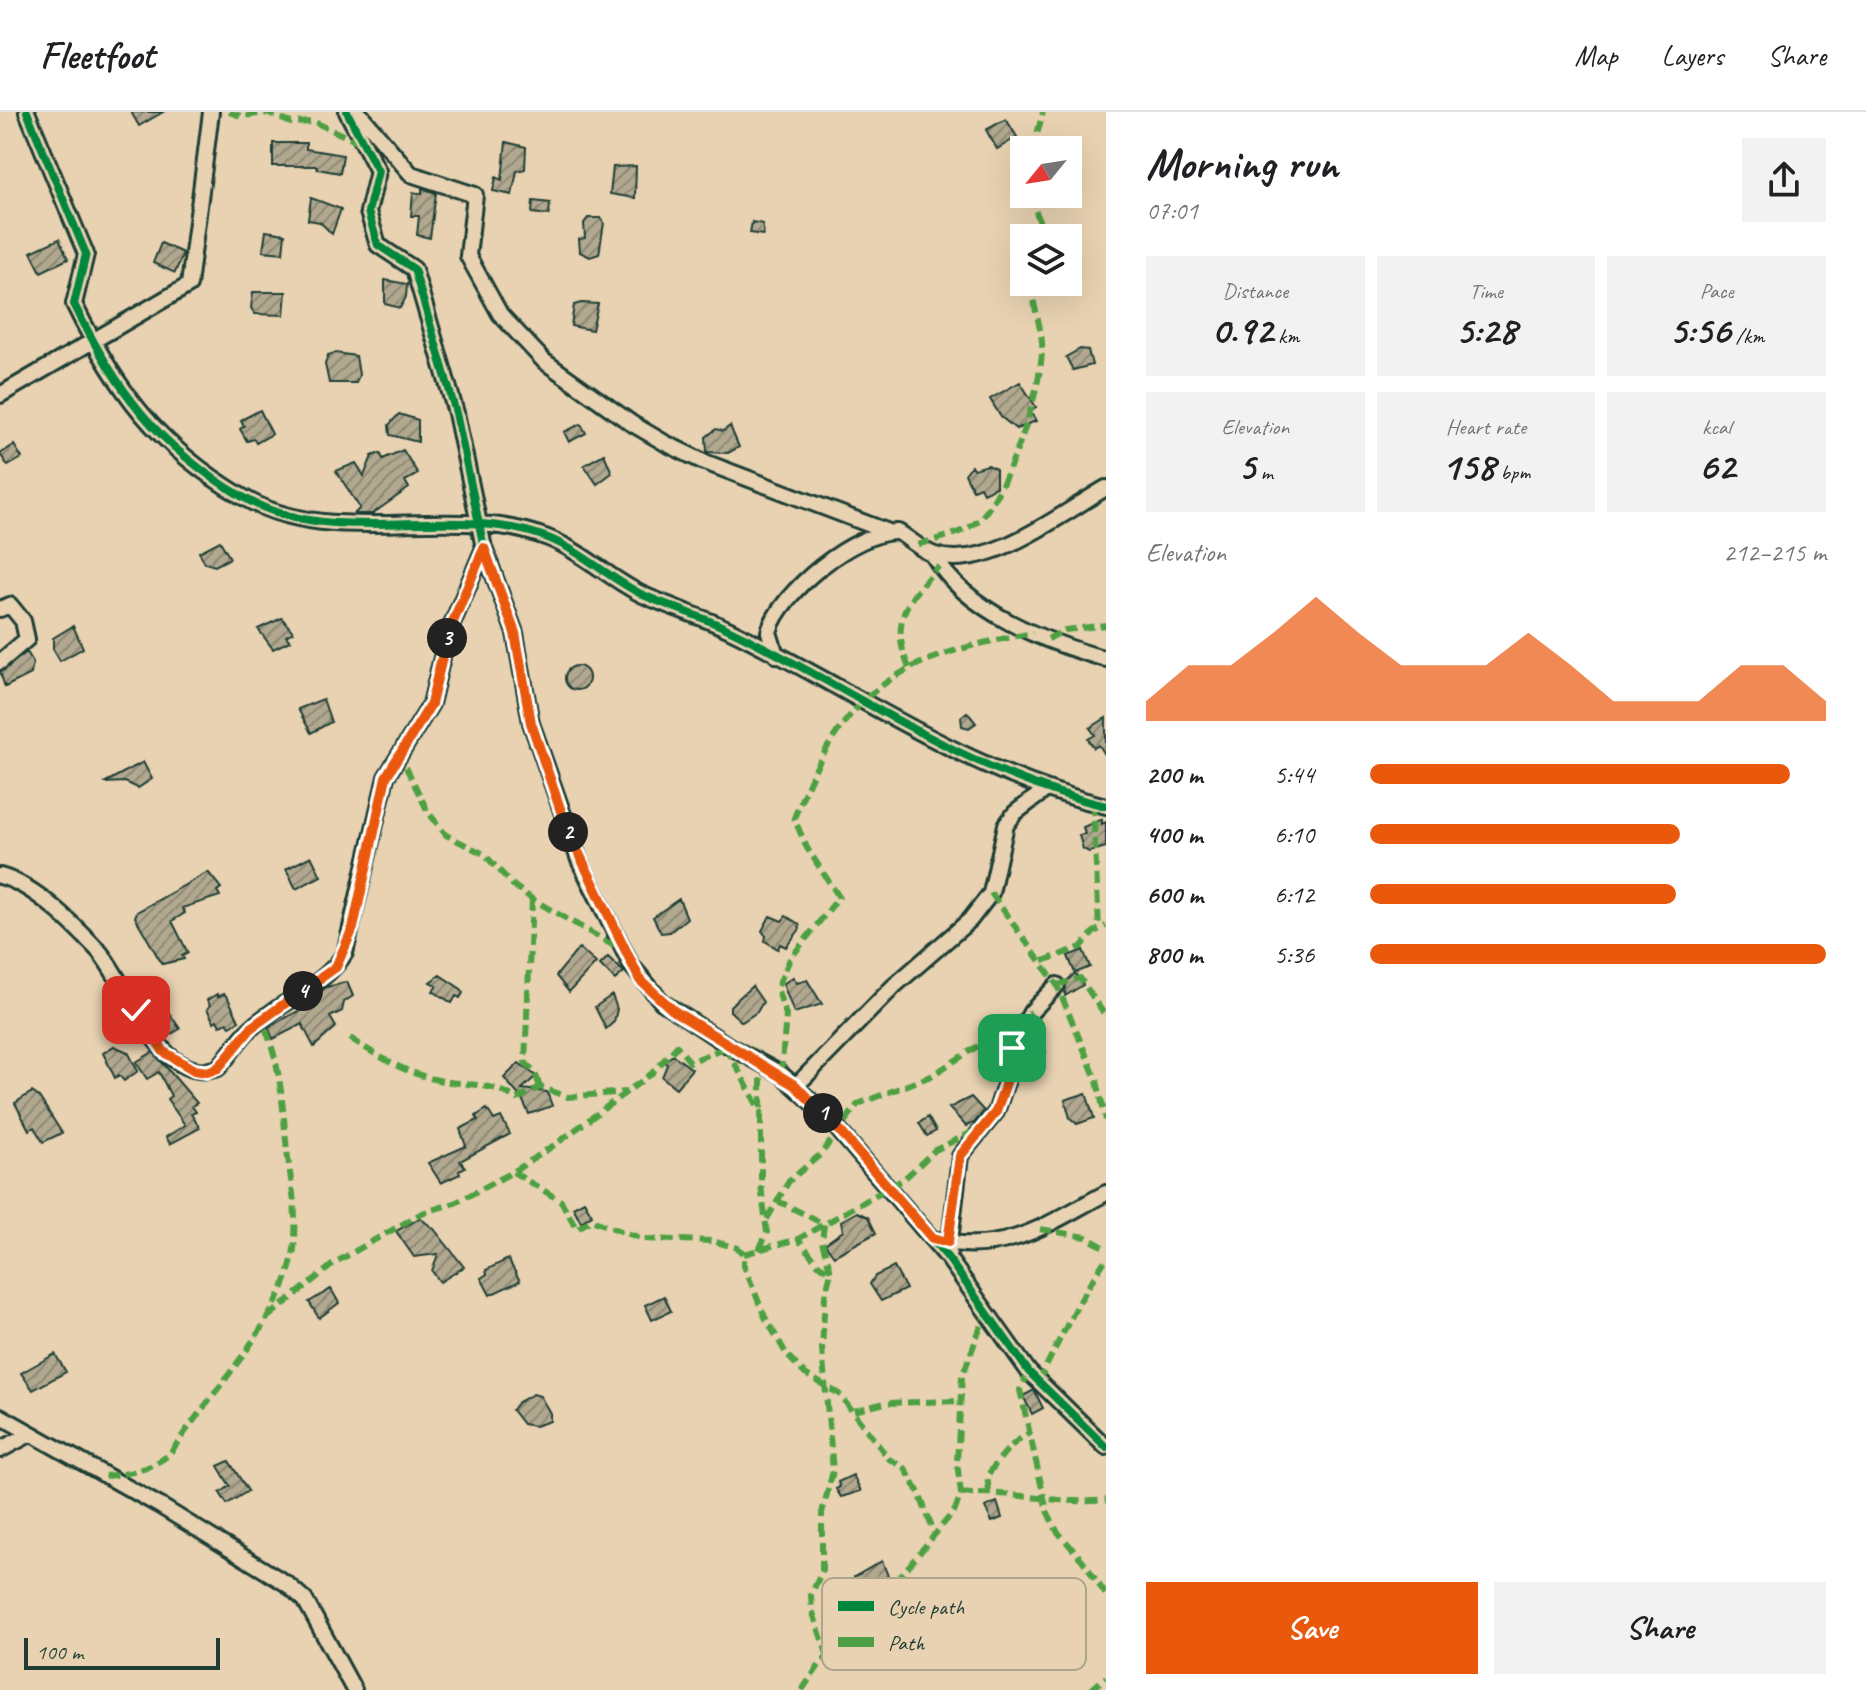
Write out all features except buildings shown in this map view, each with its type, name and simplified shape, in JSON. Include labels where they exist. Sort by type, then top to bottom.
[{"type":"street","points":[[27,112],[86,254],[74,304],[103,364],[143,417],[187,461],[275,514],[317,522],[509,526],[550,539],[639,593],[729,630],[965,757],[1044,791],[1106,806]]},
{"type":"street","points":[[0,395],[189,285],[211,112]]},
{"type":"street","points":[[347,112],[378,171],[368,212],[378,245],[414,269],[460,427],[484,548],[515,633],[531,723],[567,829],[631,965],[662,1002],[796,1086],[840,1131],[932,1238],[948,1250],[1029,1372],[1106,1447]]},
{"type":"street","points":[[358,112],[411,174],[475,195],[468,256],[500,314],[544,361],[631,423],[665,443],[829,511],[906,537],[933,555],[949,580],[976,601],[1033,633],[1106,659]]},
{"type":"street","points":[[933,555],[952,558],[976,555],[1014,542],[1106,488]]},
{"type":"street","points":[[776,655],[770,641],[772,623],[803,584],[838,555],[864,540],[889,532]]},
{"type":"street","points":[[0,876],[33,890],[98,951],[164,1052],[194,1070],[207,1072],[218,1068],[252,1027],[336,967],[345,953],[386,777],[431,704],[447,636],[484,548]]},
{"type":"street","points":[[0,609],[10,605],[18,611],[27,639],[0,662]]},
{"type":"street","points":[[796,1086],[894,986],[970,920],[991,893],[1006,825],[1015,813],[1044,791]]},
{"type":"street","points":[[948,1250],[960,1156],[996,1112],[1013,1062],[1012,1048],[1031,1012],[1057,985]]},
{"type":"street","points":[[948,1250],[1013,1241],[1106,1193]]},
{"type":"street","points":[[0,1416],[162,1507],[287,1584],[305,1600],[354,1690]]},
{"type":"street","points":[[0,1450],[30,1434]]},
{"type":"marked path","points":[[229,112],[241,116],[268,113],[291,123],[314,122],[365,145]]},
{"type":"marked path","points":[[1037,136],[1043,112]]},
{"type":"marked path","points":[[1035,208],[1040,224]]},
{"type":"marked path","points":[[918,545],[974,524],[991,505],[1002,485],[1023,435],[1038,382],[1042,342],[1033,296]]},
{"type":"marked path","points":[[909,668],[901,637],[904,612],[939,566]]},
{"type":"marked path","points":[[1048,639],[1065,630],[1106,625]]},
{"type":"marked path","points":[[781,1074],[786,1015],[777,988],[790,959],[839,897],[807,848],[794,818],[813,773],[856,708],[882,685],[946,654],[1033,633]]},
{"type":"marked path","points":[[398,751],[428,812],[446,835],[484,854],[513,885],[532,899],[623,951]]},
{"type":"marked path","points":[[1093,803],[1099,929]]},
{"type":"marked path","points":[[991,893],[1057,985],[1097,1081],[1106,1120]]},
{"type":"marked path","points":[[532,899],[525,1062],[535,1073],[540,1087]]},
{"type":"marked path","points":[[1043,961],[1081,947],[1094,932],[1106,926]]},
{"type":"marked path","points":[[1057,985],[1080,978],[1106,1017]]},
{"type":"marked path","points":[[767,1219],[789,1181],[821,1154],[858,1104],[931,1076],[1031,1012]]},
{"type":"marked path","points":[[105,1476],[139,1470],[170,1454],[264,1323],[280,1294],[290,1266],[295,1238],[294,1202],[279,1080],[273,1050],[262,1021]]},
{"type":"marked path","points":[[350,1038],[411,1072],[446,1081],[486,1086],[517,1099],[540,1087],[568,1097],[626,1092]]},
{"type":"marked path","points":[[268,1317],[336,1262],[422,1213],[455,1203],[513,1172],[556,1144],[651,1074],[677,1046],[690,1062],[729,1046]]},
{"type":"marked path","points":[[726,1047],[762,1114]]},
{"type":"marked path","points":[[759,1250],[767,1233],[761,1185],[761,1064]]},
{"type":"marked path","points":[[744,1254],[798,1239],[904,1179],[935,1150],[981,1128]]},
{"type":"marked path","points":[[513,1172],[561,1201],[577,1229],[591,1220],[643,1239],[712,1241],[738,1248],[744,1254],[744,1266],[765,1317],[787,1355],[805,1374],[839,1394],[889,1459],[905,1468],[919,1493],[935,1535]]},
{"type":"marked path","points":[[776,1200],[824,1224],[822,1242],[831,1272],[818,1264],[798,1239]]},
{"type":"marked path","points":[[1040,1229],[1086,1237],[1106,1248]]},
{"type":"marked path","points":[[1038,1382],[1078,1304],[1106,1259]]},
{"type":"marked path","points":[[822,1639],[812,1610],[811,1595],[822,1571],[822,1513],[833,1471],[822,1349],[825,1296],[831,1272]]},
{"type":"marked path","points":[[899,1578],[955,1510],[961,1494],[957,1462],[962,1377],[987,1310]]},
{"type":"marked path","points":[[1029,1372],[1020,1390],[1047,1511],[1057,1531],[1083,1561],[1106,1595]]},
{"type":"marked path","points":[[854,1411],[885,1403],[960,1401]]},
{"type":"marked path","points":[[989,1491],[987,1476],[1011,1446],[1030,1433]]},
{"type":"marked path","points":[[961,1494],[1070,1501],[1106,1500]]},
{"type":"marked path","points":[[802,1690],[822,1662]]},
{"type":"marked path","points":[[1091,1690],[1106,1677]]},
{"type":"cycle path","points":[[27,112],[86,254],[74,304],[106,363],[142,414],[162,436],[211,477],[241,496],[277,512],[314,521],[353,524],[472,523],[510,528],[548,538],[641,594],[730,630],[960,752],[1055,792],[1106,806]]},
{"type":"cycle path","points":[[347,112],[378,171],[368,212],[378,245],[414,269],[456,413],[484,548],[515,633],[531,723],[579,860],[631,965],[662,1002],[729,1046],[781,1074],[823,1112],[948,1258],[1029,1372],[1106,1447]]},
{"type":"route","points":[[136,1010],[164,1052],[194,1070],[207,1072],[218,1068],[252,1027],[336,967],[345,953],[353,928],[373,825],[386,777],[398,751],[431,704],[447,636],[484,548],[515,633],[531,723],[567,829],[623,951],[650,992],[729,1046],[787,1078],[823,1112],[932,1238],[948,1242],[960,1156],[999,1106],[1013,1062],[1012,1048]]}]
